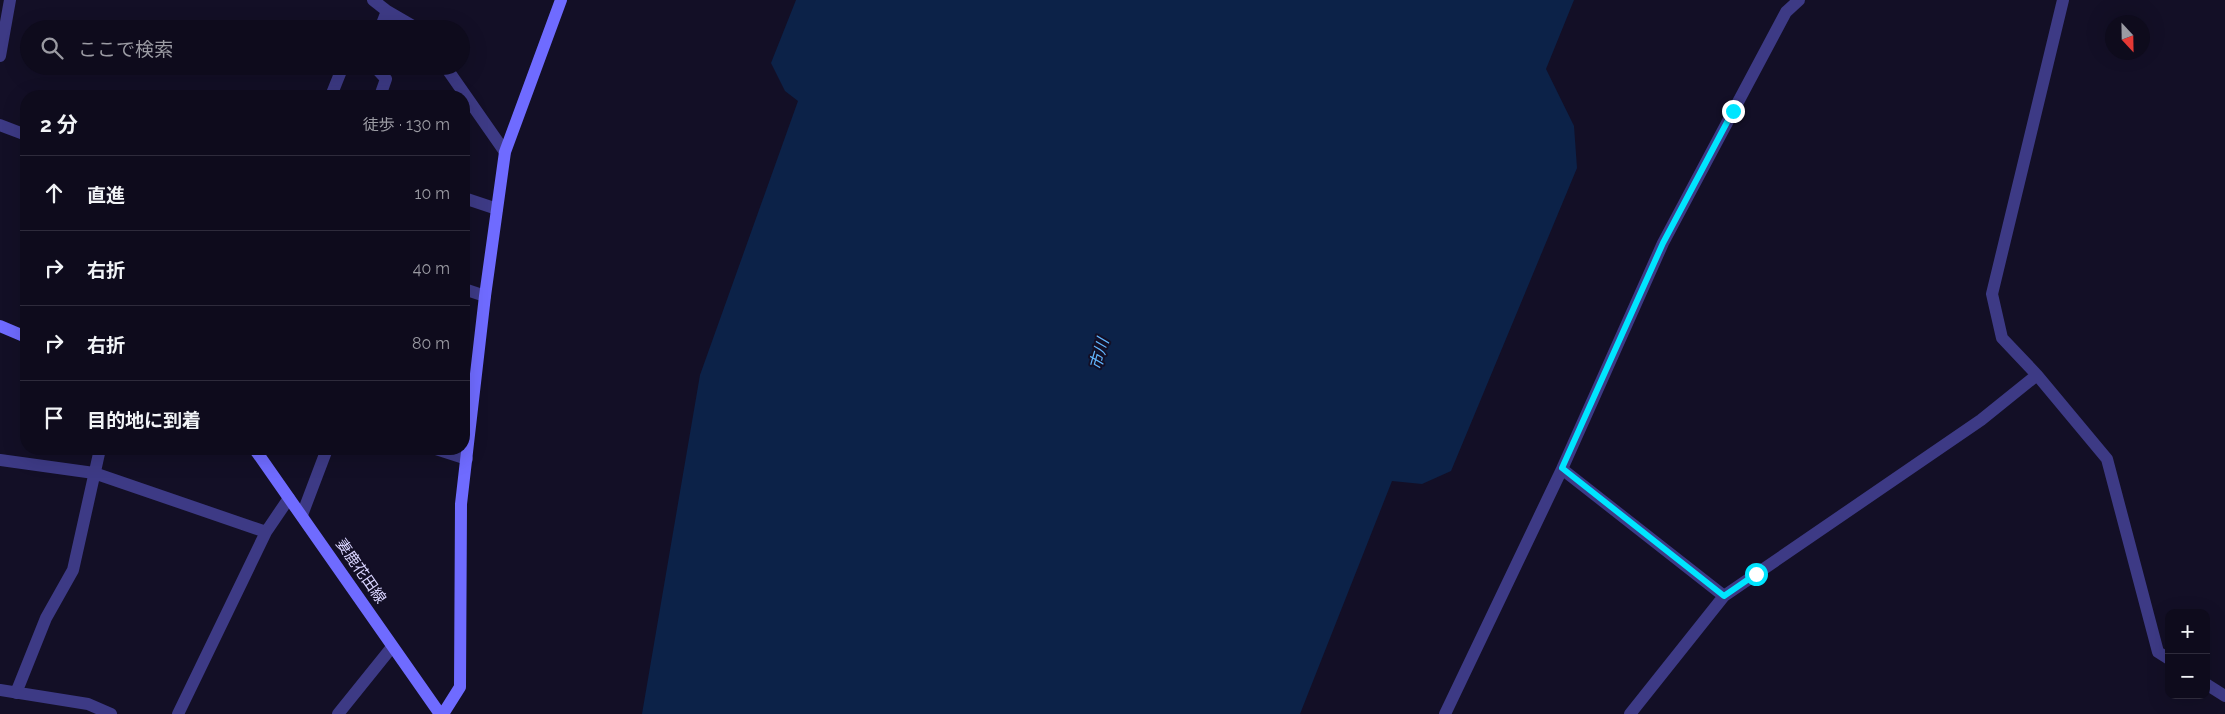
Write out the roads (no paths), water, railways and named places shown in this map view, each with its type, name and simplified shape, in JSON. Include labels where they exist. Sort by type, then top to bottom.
[{"type":"street","points":[[0,56],[10,0]]},
{"type":"street","points":[[373,0],[402,20]]},
{"type":"street","points":[[470,432],[485,296],[505,152],[561,0]]},
{"type":"street","points":[[1445,714],[1562,468],[1663,243],[1786,12],[1799,0]]},
{"type":"street","points":[[2063,0],[1992,294],[2002,338],[2037,375],[2107,459],[2158,652],[2165,656]]},
{"type":"street","points":[[384,20],[387,11]]},
{"type":"street","points":[[333,90],[339,75]]},
{"type":"street","points":[[382,75],[386,79],[382,90]]},
{"type":"street","points":[[451,75],[462,90]]},
{"type":"street","points":[[470,102],[505,152]]},
{"type":"street","points":[[0,125],[20,133]]},
{"type":"street","points":[[470,200],[497,209]]},
{"type":"street","points":[[470,291],[485,296]]},
{"type":"street","points":[[0,326],[20,334]]},
{"type":"street","points":[[1630,714],[1724,596],[1981,420],[2037,375]]},
{"type":"street","points":[[16,693],[46,618],[73,570],[98,455]]},
{"type":"street","name":"妻鹿花田線","points":[[257,455],[302,515],[392,647],[441,714]]},
{"type":"street","points":[[302,515],[324,455]]},
{"type":"street","points":[[455,455],[467,459]]},
{"type":"street","points":[[441,714],[460,687],[461,504],[467,455]]},
{"type":"street","points":[[0,460],[94,473],[266,532]]},
{"type":"street","points":[[1562,468],[1724,596]]},
{"type":"street","points":[[178,714],[266,532],[289,498]]},
{"type":"street","points":[[338,714],[392,647]]},
{"type":"street","points":[[2210,687],[2225,696]]},
{"type":"street","points":[[0,690],[88,704],[111,714]]},
{"type":"water","name":"市川","points":[[796,0],[1574,0],[1546,69],[1574,126],[1577,168],[1451,471],[1422,484],[1392,481],[1300,714],[642,714],[700,375],[798,101],[785,91],[771,63]]}]
